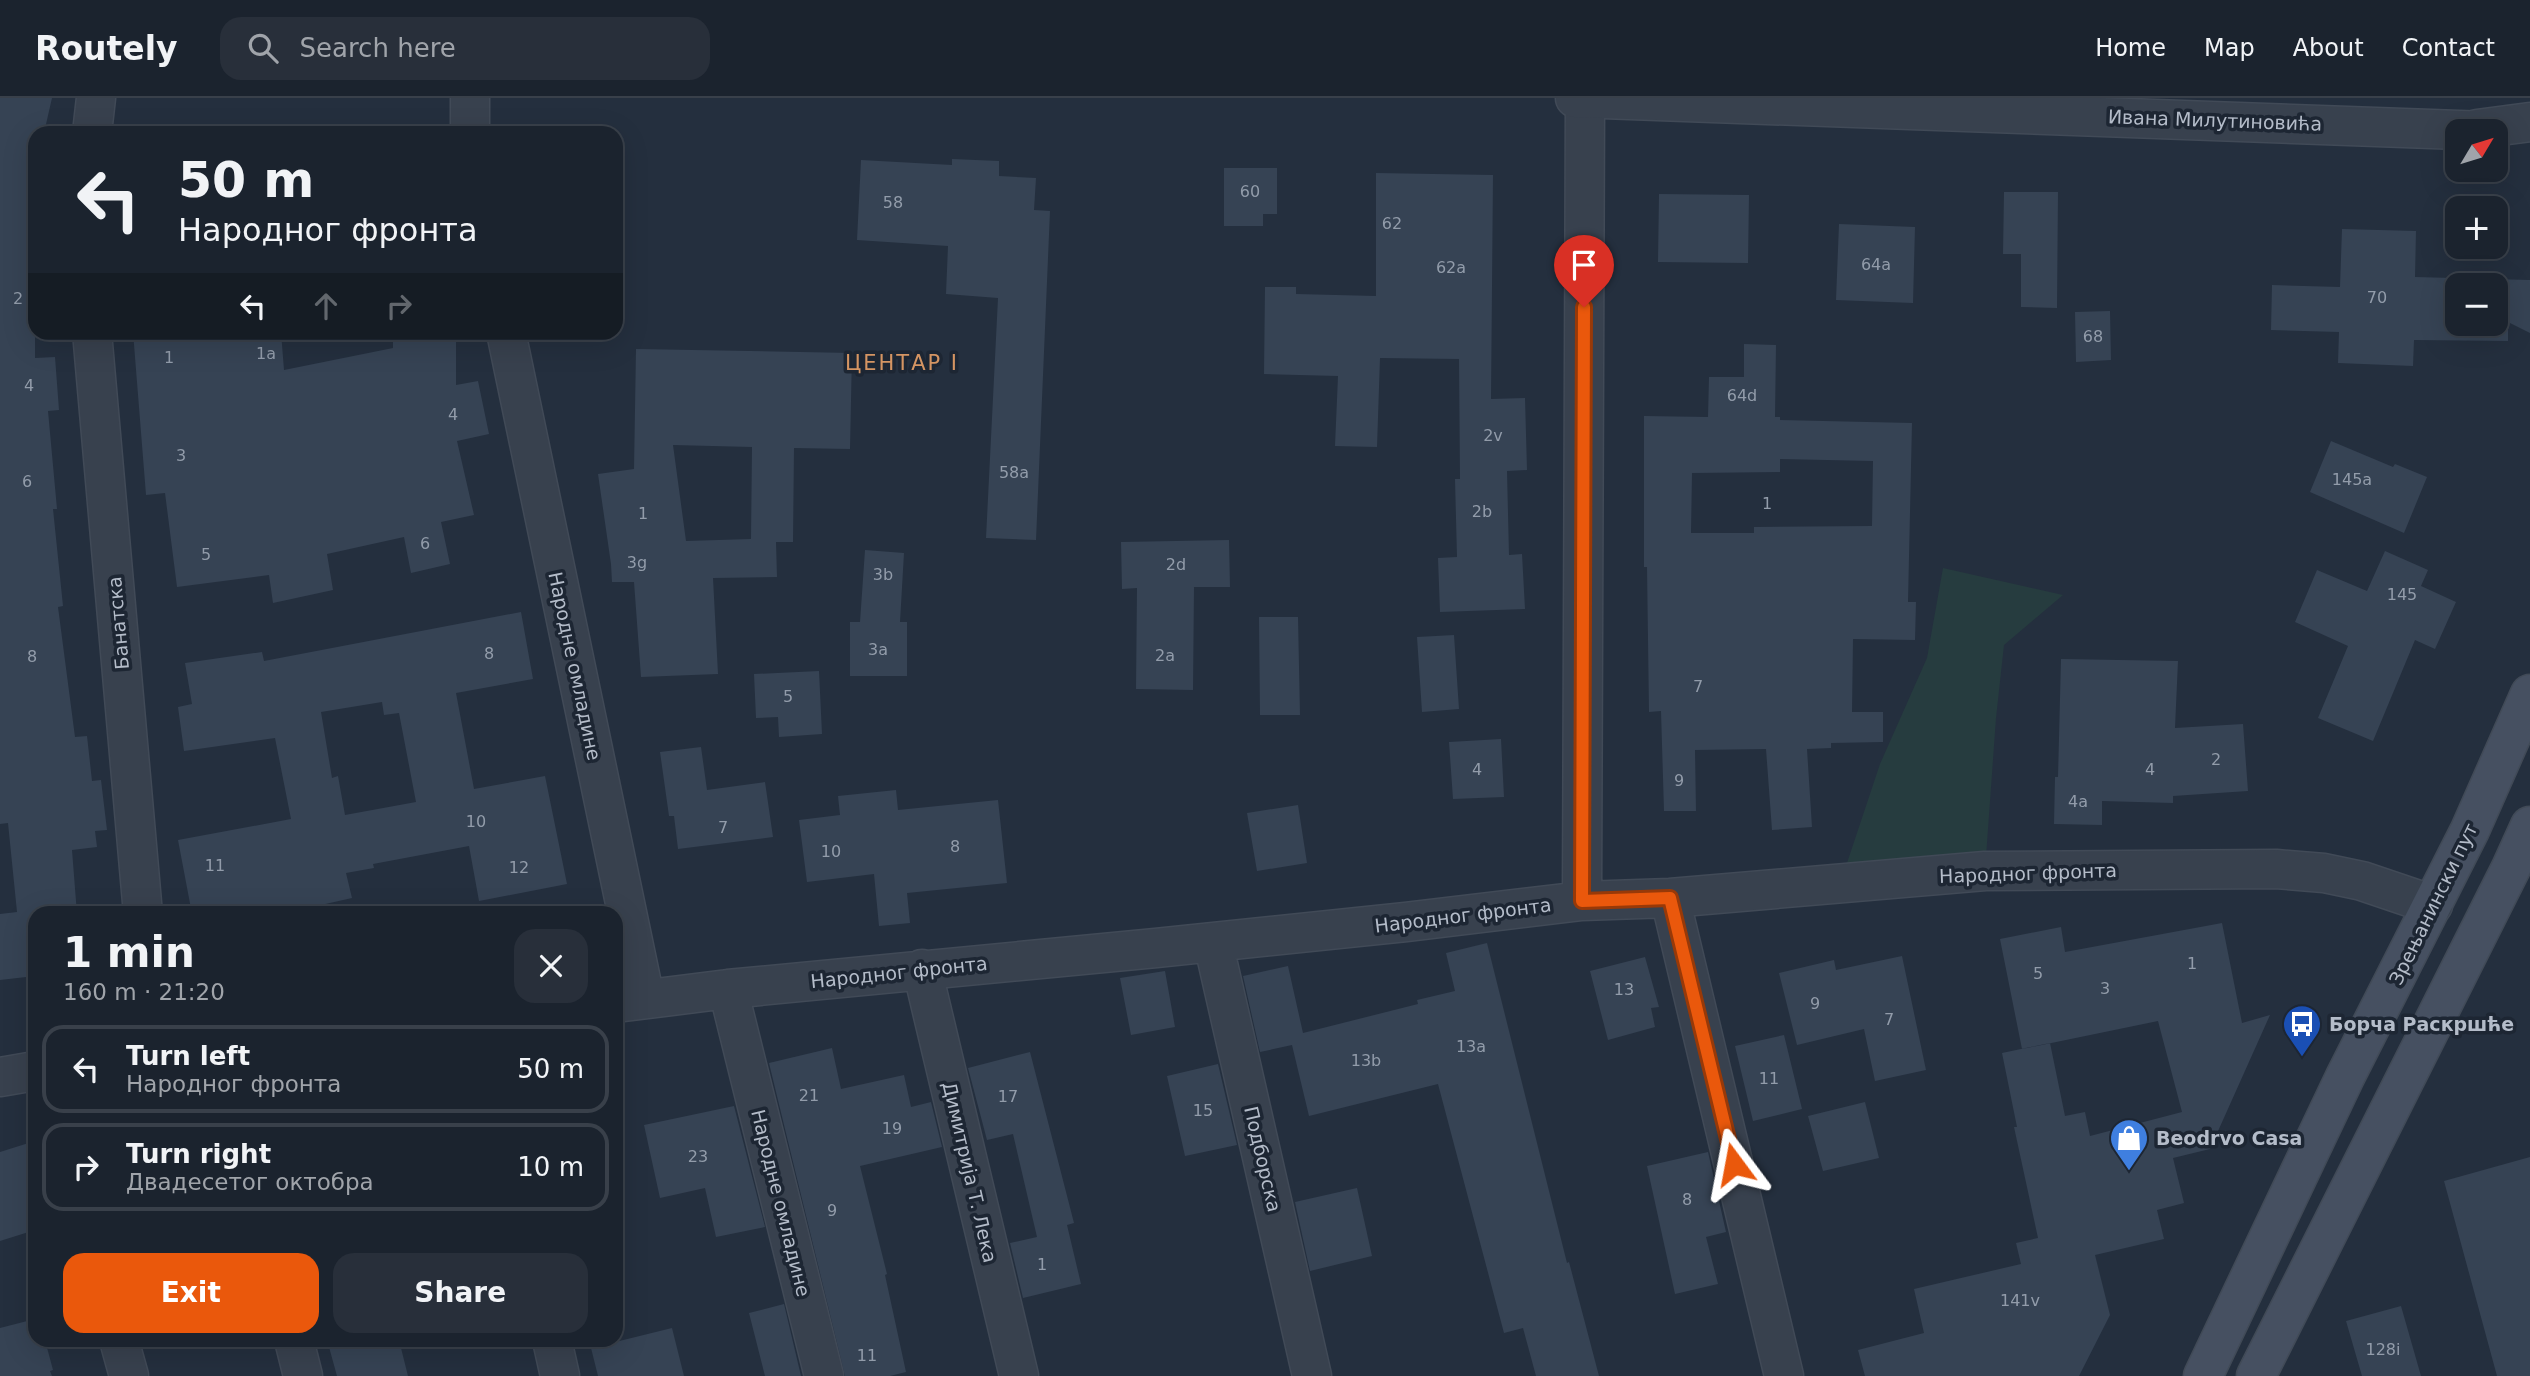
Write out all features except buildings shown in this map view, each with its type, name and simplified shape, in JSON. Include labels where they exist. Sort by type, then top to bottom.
[{"type":"main road","name":"Зрењанински пут","points":[[2203,1376],[2345,1077],[2470,830],[2530,694]]},
{"type":"main road","points":[[2256,1376],[2521,873],[2530,826]]},
{"type":"street","points":[[93,126],[96,98]]},
{"type":"street","points":[[470,98],[470,126]]},
{"type":"street","name":"Ивана Милутиновића","points":[[1575,98],[2130,107],[2445,128]]},
{"type":"street","points":[[1582,901],[1585,98]]},
{"type":"street","name":"Ивана Милутиновића","points":[[2508,126],[2530,122]]},
{"type":"street","name":"Ивана Милутиновића","points":[[2508,135],[2530,139]]},
{"type":"street","name":"Банатска","points":[[93,340],[143,906]]},
{"type":"street","name":"Народне омладине","points":[[507,340],[612,906]]},
{"type":"street","name":"Народног фронта","points":[[630,1001],[922,969],[1406,922],[1582,901],[1670,898],[1985,871],[2276,869],[2324,873],[2362,881],[2433,905]]},
{"type":"street","points":[[1670,898],[1784,1376]]},
{"type":"street","name":"Подборска","points":[[1213,942],[1312,1376]]},
{"type":"street","name":"Народне омладине","points":[[623,963],[630,1001]]},
{"type":"street","name":"Димитрија Т. Лека","points":[[922,969],[1019,1376]]},
{"type":"street","name":"Народне омладине","points":[[728,989],[824,1376]]},
{"type":"street","points":[[0,1077],[28,1072]]},
{"type":"street","points":[[121,1347],[129,1376]]},
{"type":"street","points":[[296,1347],[303,1376]]},
{"type":"street","points":[[554,1347],[560,1376]]},
{"type":"green space","points":[[1943,568],[2063,595],[2004,645],[1985,871],[1840,884],[1880,764],[1927,658]]},
{"type":"place","name":"Борча Раскршће","points":[[2302,1058]]},
{"type":"place","name":"Beodrvo Casa","points":[[2129,1172]]},
{"type":"district","name":"ЦЕНТАР I","points":[[902,363]]},
{"type":"route","points":[[1584,307],[1582,901],[1670,898],[1734,1164]]}]
